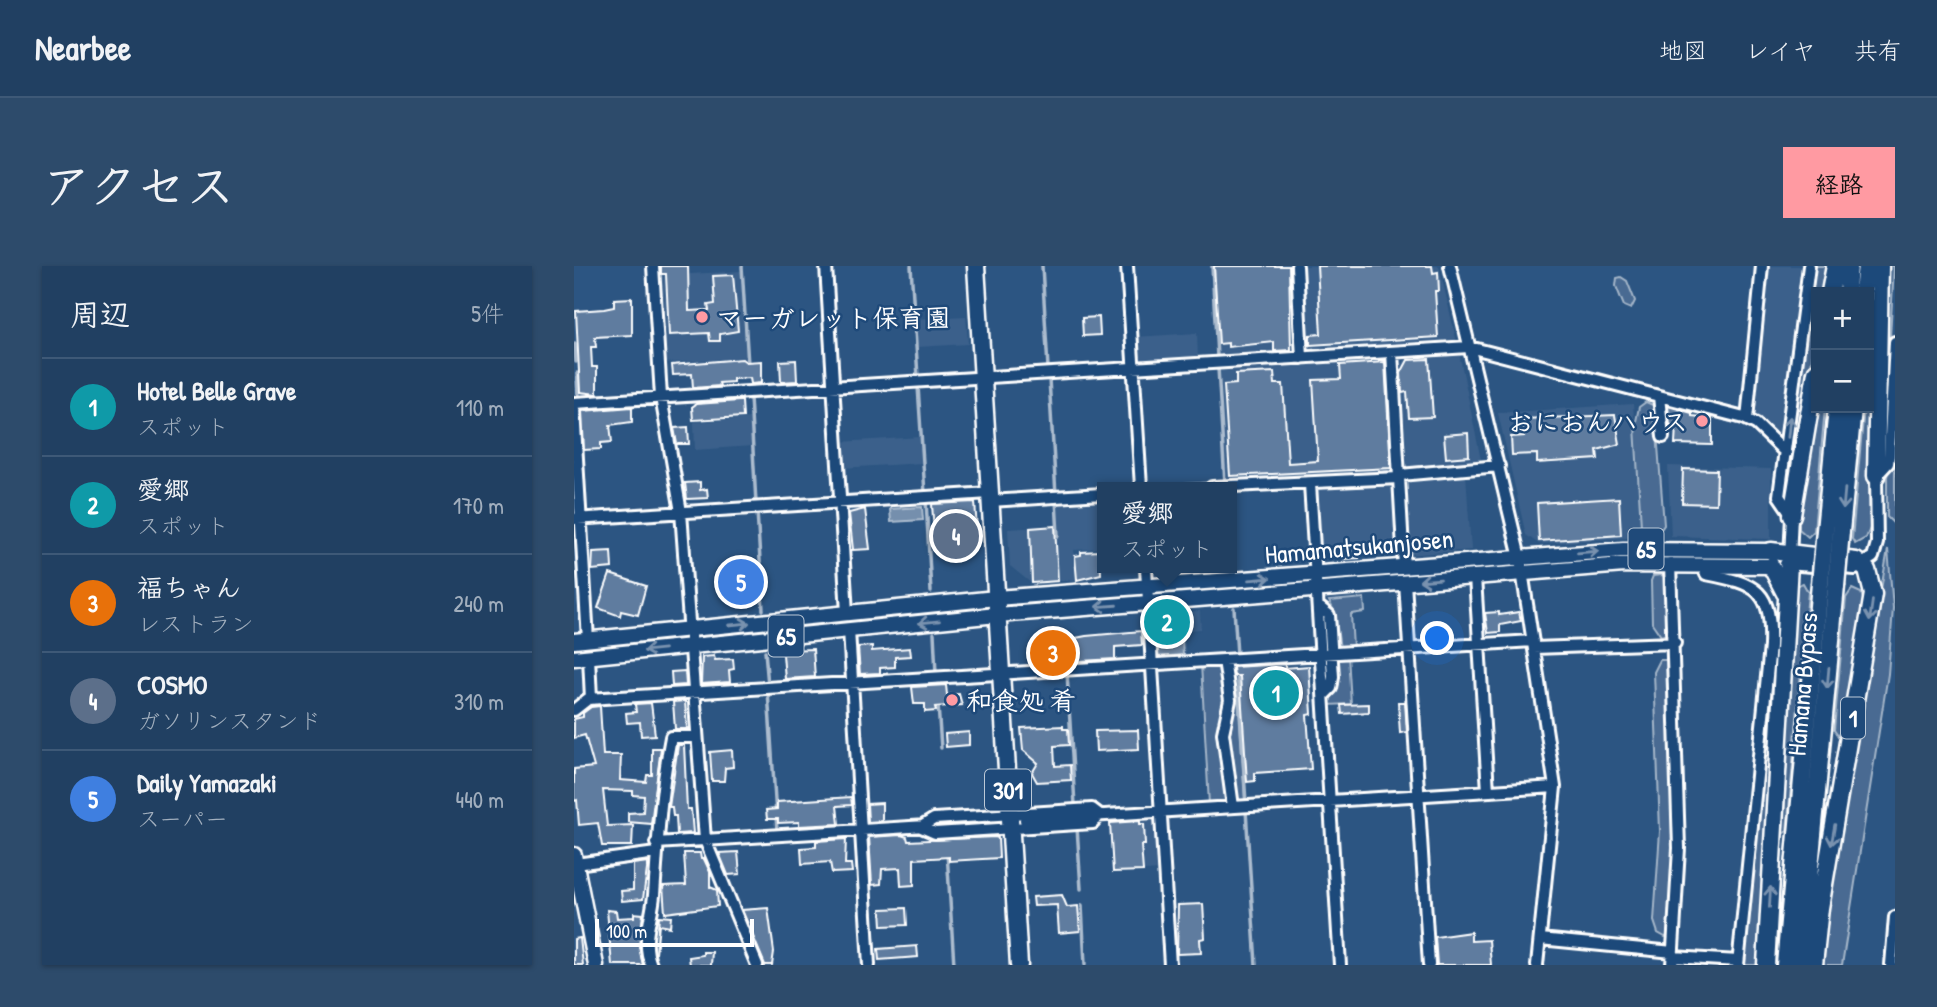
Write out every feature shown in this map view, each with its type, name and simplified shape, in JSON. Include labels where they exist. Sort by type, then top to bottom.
[{"type":"highway","name":"301","points":[[976,266],[1019,965]]},
{"type":"highway","points":[[1831,287],[1835,266]]},
{"type":"highway","points":[[1848,287],[1850,266]]},
{"type":"highway","points":[[1864,287],[1866,266]]},
{"type":"highway","points":[[1876,476],[1880,266]]},
{"type":"highway","points":[[1792,515],[1811,402]]},
{"type":"highway","name":"Hamana Bypass","points":[[1832,542],[1836,413]]},
{"type":"highway","name":"Hamana Bypass","points":[[1785,965],[1832,542],[1852,413]]},
{"type":"highway","points":[[1766,965],[1790,552]]},
{"type":"highway","points":[[1787,599],[1771,558],[1790,552],[1856,561],[1863,566]]},
{"type":"highway","name":"1","points":[[1814,965],[1822,897],[1873,603],[1872,585],[1863,566]]},
{"type":"highway","name":"Hamana Bypass","points":[[1801,965],[1828,585]]},
{"type":"main road","name":"Hamamatsukanjosen","points":[[581,657],[997,615],[1148,603],[1316,582],[1404,567],[1647,548],[1771,558]]},
{"type":"main road","name":"Hamamatsukanjosen","points":[[581,641],[996,598],[1147,587],[1405,582],[1771,558]]},
{"type":"main road","points":[[575,859],[580,916],[596,965]]},
{"type":"street","points":[[653,266],[661,397],[681,512],[705,840],[757,965]]},
{"type":"street","points":[[826,266],[847,613]]},
{"type":"street","points":[[1127,266],[1141,482]]},
{"type":"street","points":[[1297,266],[1303,358]]},
{"type":"street","points":[[1450,266],[1520,558],[1555,787],[1537,965]]},
{"type":"street","points":[[1747,419],[1762,266]]},
{"type":"street","points":[[1790,552],[1792,515],[1779,496],[1809,266]]},
{"type":"street","points":[[1863,566],[1876,550],[1876,476],[1888,463],[1889,456],[1895,342]]},
{"type":"street","points":[[574,403],[1469,347],[1747,419],[1786,453]]},
{"type":"street","points":[[1392,352],[1404,567]]},
{"type":"street","points":[[1659,396],[1663,438]]},
{"type":"street","points":[[574,409],[581,641]]},
{"type":"street","points":[[1237,485],[1308,481],[1310,484],[1499,466]]},
{"type":"street","points":[[1310,484],[1318,606],[1329,615],[1326,653],[1332,683],[1324,695],[1340,965]]},
{"type":"street","points":[[577,518],[840,502],[1097,494]]},
{"type":"street","points":[[1670,563],[1675,643],[1679,848],[1673,958]]},
{"type":"street","points":[[1540,939],[1673,958],[1738,963],[1770,646],[1770,612],[1760,592],[1741,581],[1706,574],[1702,564]]},
{"type":"street","points":[[1146,573],[1170,965]]},
{"type":"street","points":[[1475,577],[1488,792]]},
{"type":"street","points":[[1405,582],[1429,965]]},
{"type":"street","points":[[849,630],[869,965]]},
{"type":"street","points":[[574,710],[591,699],[1326,653],[1479,644],[1675,643]]},
{"type":"street","points":[[581,657],[591,699]]},
{"type":"street","points":[[1224,660],[1230,701],[1223,733],[1233,807]]},
{"type":"street","points":[[651,965],[646,932],[654,887],[659,801],[671,737],[697,737]]},
{"type":"street","points":[[575,859],[705,840],[1555,787]]},
{"type":"street","points":[[921,827],[934,819],[1010,821],[1092,809],[1100,816]]},
{"type":"street","points":[[1891,965],[1895,917]]},
{"type":"shaded area","points":[[1212,266],[1294,266],[1299,353],[1218,358]]},
{"type":"shaded area","points":[[1300,266],[1439,266],[1457,343],[1308,353]]},
{"type":"shaded area","points":[[1765,266],[1806,266],[1782,442],[1751,413]]},
{"type":"shaded area","points":[[1812,266],[1828,266],[1825,287],[1811,287],[1811,364],[1788,486]]},
{"type":"shaded area","points":[[1886,266],[1894,266],[1884,445]]},
{"type":"shaded area","name":"マーガレット保育園","points":[[741,271],[747,358],[664,363],[658,276]]},
{"type":"shaded area","points":[[1621,277],[1627,281],[1635,301],[1631,309],[1624,306],[1616,286],[1617,278]]},
{"type":"shaded area","points":[[966,316],[968,344],[917,347],[915,319]]},
{"type":"shaded area","points":[[1197,333],[1198,359],[1136,363],[1135,337]]},
{"type":"shaded area","points":[[1459,353],[1482,465],[1406,469],[1398,370],[1407,356]]},
{"type":"shaded area","points":[[1387,357],[1392,470],[1226,480],[1219,368]]},
{"type":"shaded area","points":[[1646,402],[1655,406],[1664,525],[1657,535],[1649,535],[1641,526],[1635,426],[1639,407]]},
{"type":"shaded area","points":[[1633,404],[1642,537],[1539,544],[1526,535],[1498,413]]},
{"type":"shaded area","points":[[1815,413],[1825,413],[1814,531],[1808,537],[1799,529],[1798,516]]},
{"type":"shaded area","points":[[1864,413],[1869,413],[1870,528],[1866,538],[1855,544],[1852,539]]},
{"type":"shaded area","points":[[750,418],[752,446],[695,450],[694,422]]},
{"type":"shaded area","points":[[1895,431],[1893,523],[1887,517],[1887,477]]},
{"type":"shaded area","points":[[921,437],[922,463],[841,468],[840,442]]},
{"type":"shaded area","points":[[1668,466],[1771,469],[1771,539],[1671,536]]},
{"type":"shaded area","points":[[1466,474],[1471,550],[1407,555],[1402,478]]},
{"type":"shaded area","points":[[1393,485],[1400,555],[1382,557],[1381,542],[1317,546],[1316,490]]},
{"type":"shaded area","points":[[1097,497],[1097,548],[1074,550],[1076,580],[1031,583],[1010,566],[1008,529],[1057,526],[1059,537],[1057,499]]},
{"type":"shaded area","points":[[922,507],[923,520],[891,522],[890,509]]},
{"type":"shaded area","points":[[1888,549],[1893,608],[1888,674],[1842,965],[1820,965],[1826,909]]},
{"type":"shaded area","points":[[1662,575],[1667,578],[1670,633],[1661,636],[1652,623],[1651,581],[1653,576]]},
{"type":"shaded area","points":[[1803,583],[1808,592],[1787,831],[1783,834],[1795,586]]},
{"type":"shaded area","points":[[1852,589],[1861,593],[1865,605],[1842,735],[1838,736],[1834,730],[1846,598]]},
{"type":"shaded area","points":[[1364,598],[1365,612],[1351,614],[1353,648],[1340,649],[1335,613],[1329,601]]},
{"type":"shaded area","points":[[1200,611],[1201,629],[1184,630],[1186,659],[1157,661],[1153,628],[1183,626],[1183,612]]},
{"type":"shaded area","points":[[1181,626],[1183,655],[1156,657],[1154,628]]},
{"type":"shaded area","points":[[1348,655],[1351,704],[1327,705],[1339,684],[1338,658]]},
{"type":"shaded area","points":[[1660,660],[1666,660],[1670,665],[1675,848],[1669,936],[1665,937],[1658,933],[1654,921],[1660,831],[1654,672]]},
{"type":"shaded area","points":[[1236,662],[1245,802],[1209,804],[1201,664]]},
{"type":"shaded area","points":[[1775,663],[1760,965],[1742,965],[1773,664]]},
{"type":"shaded area","points":[[1158,816],[1161,870],[1112,873],[1109,819]]},
{"type":"building","points":[[661,266],[688,266],[689,311],[709,310],[708,305],[715,304],[713,276],[733,275],[738,331],[720,334],[720,341],[710,341],[709,333],[669,335],[666,274],[661,274]]},
{"type":"building","points":[[1214,266],[1289,266],[1291,350],[1274,351],[1274,342],[1228,347],[1228,343],[1219,344]]},
{"type":"building","points":[[1317,266],[1432,266],[1433,273],[1438,272],[1439,291],[1435,291],[1438,337],[1310,345],[1310,335],[1321,334]]},
{"type":"building","points":[[632,298],[632,335],[595,337],[596,347],[591,347],[592,367],[597,367],[597,394],[580,392],[576,311],[614,307],[614,299]]},
{"type":"building","points":[[1099,317],[1100,335],[1083,336],[1082,318]]},
{"type":"building","points":[[742,359],[746,362],[761,361],[761,383],[751,384],[750,378],[733,379],[733,382],[719,383],[720,386],[693,388],[692,374],[673,375],[672,365]]},
{"type":"building","points":[[1429,359],[1433,417],[1409,418],[1407,392],[1402,393],[1401,373],[1408,360]]},
{"type":"building","points":[[796,360],[797,381],[781,382],[780,361]]},
{"type":"building","points":[[1385,362],[1391,468],[1230,476],[1224,385],[1236,384],[1236,374],[1274,372],[1275,384],[1283,384],[1288,463],[1318,461],[1313,380],[1341,379],[1340,365]]},
{"type":"building","points":[[742,401],[743,417],[693,420],[692,407],[696,404]]},
{"type":"building","points":[[1668,406],[1692,413],[1692,416],[1712,418],[1712,445],[1675,444],[1676,425],[1670,425]]},
{"type":"building","points":[[632,407],[632,422],[610,425],[612,442],[601,443],[601,449],[584,450],[582,411]]},
{"type":"building","points":[[1615,415],[1620,444],[1597,450],[1598,459],[1537,463],[1537,454],[1512,455],[1511,437],[1524,436],[1523,419]]},
{"type":"building","points":[[688,427],[689,444],[677,444],[674,428]]},
{"type":"building","points":[[1468,433],[1469,456],[1446,458],[1444,435]]},
{"type":"building","points":[[1683,469],[1717,470],[1716,504],[1682,503]]},
{"type":"building","points":[[700,482],[700,490],[707,489],[708,498],[687,499],[685,483]]},
{"type":"building","points":[[1619,498],[1621,535],[1539,541],[1537,503]]},
{"type":"building","points":[[975,502],[978,543],[935,546],[932,504]]},
{"type":"building","points":[[865,509],[870,549],[853,550],[849,513]]},
{"type":"building","points":[[1055,526],[1058,581],[1032,583],[1030,528]]},
{"type":"building","points":[[1359,545],[1359,558],[1344,559],[1343,546]]},
{"type":"building","points":[[611,551],[612,568],[592,570],[593,552]]},
{"type":"building","points":[[1097,551],[1097,573],[1101,574],[1077,580],[1075,556],[1081,555],[1081,552]]},
{"type":"building","points":[[755,572],[756,590],[727,592],[726,574]]},
{"type":"building","points":[[610,574],[646,586],[638,615],[621,611],[620,616],[598,608]]},
{"type":"building","points":[[1499,612],[1499,615],[1519,612],[1521,621],[1500,625],[1500,632],[1488,633],[1485,613]]},
{"type":"building","points":[[1141,631],[1142,645],[1115,647],[1115,659],[1046,663],[1045,645],[1069,643],[1071,639],[1086,636]]},
{"type":"building","points":[[872,646],[872,651],[910,648],[911,656],[895,657],[895,667],[880,668],[880,673],[860,674],[858,647]]},
{"type":"building","points":[[813,649],[815,677],[785,679],[783,654],[786,650]]},
{"type":"building","points":[[714,656],[715,660],[733,659],[734,669],[729,670],[730,682],[701,684],[702,657]]},
{"type":"building","points":[[1285,664],[1285,668],[1309,666],[1312,714],[1307,715],[1311,769],[1255,773],[1255,781],[1247,782],[1240,676],[1234,676],[1233,667]]},
{"type":"building","points":[[685,671],[686,685],[672,686],[671,672]]},
{"type":"building","points":[[946,685],[947,695],[959,694],[962,705],[935,707],[936,711],[925,712],[925,704],[914,704],[912,687]]},
{"type":"building","points":[[685,701],[687,729],[675,729],[673,702]]},
{"type":"building","points":[[1398,702],[1405,702],[1407,732],[1400,733]]},
{"type":"building","points":[[651,703],[655,735],[641,736],[640,722],[627,723],[626,713],[636,712],[635,704]]},
{"type":"building","points":[[1369,704],[1369,712],[1342,714],[1341,705]]},
{"type":"building","points":[[600,706],[603,755],[621,755],[620,780],[646,782],[647,775],[652,775],[652,748],[661,748],[651,824],[628,822],[628,813],[643,812],[644,796],[633,795],[633,791],[603,790],[607,826],[633,825],[632,846],[602,846],[598,823],[579,825],[577,800],[574,801],[574,769],[594,767],[585,735],[574,738],[574,719],[583,717],[583,713],[591,707]]},
{"type":"building","points":[[1063,726],[1063,729],[1068,729],[1069,745],[1054,746],[1055,766],[1070,765],[1071,780],[1037,782],[1032,773],[1038,763],[1023,750],[1021,728]]},
{"type":"building","points":[[1138,730],[1139,749],[1096,751],[1095,731]]},
{"type":"building","points":[[969,732],[969,745],[946,747],[945,734]]},
{"type":"building","points":[[678,745],[684,745],[687,809],[691,809],[693,833],[677,834],[676,816],[673,816],[672,807],[669,807]]},
{"type":"building","points":[[732,750],[733,767],[725,768],[724,781],[712,781],[710,752]]},
{"type":"building","points":[[851,797],[852,805],[837,806],[839,824],[799,826],[799,822],[778,823],[778,819],[767,819],[766,810],[777,809],[777,802]]},
{"type":"building","points":[[882,803],[882,821],[868,822],[867,804]]},
{"type":"building","points":[[1140,821],[1140,824],[1144,824],[1145,845],[1141,845],[1143,871],[1113,872],[1110,823]]},
{"type":"building","points":[[869,837],[907,837],[908,841],[995,837],[998,838],[999,858],[949,861],[949,857],[914,859],[914,885],[901,886],[900,868],[882,869],[881,884],[872,885]]},
{"type":"building","points":[[846,839],[845,864],[851,864],[852,872],[832,873],[830,862],[802,864],[801,848],[816,847],[816,841]]},
{"type":"building","points":[[738,852],[740,874],[728,875],[719,853]]},
{"type":"building","points":[[684,853],[700,853],[701,859],[704,859],[710,872],[710,887],[717,890],[718,906],[665,913],[663,886],[686,885]]},
{"type":"building","points":[[648,862],[643,899],[622,901],[621,891],[633,890],[633,864]]},
{"type":"building","points":[[1062,895],[1067,907],[1078,906],[1080,931],[1059,933],[1057,905],[1034,906],[1033,897]]},
{"type":"building","points":[[1203,904],[1205,938],[1200,939],[1201,953],[1177,954],[1178,905]]},
{"type":"building","points":[[768,908],[774,952],[772,965],[765,965],[742,910]]},
{"type":"building","points":[[906,908],[907,925],[882,926],[881,909]]},
{"type":"building","points":[[607,910],[616,911],[617,918],[634,917],[634,913],[643,914],[639,947],[643,965],[612,965]]},
{"type":"building","points":[[659,916],[671,917],[670,927],[659,925],[656,954]]},
{"type":"building","points":[[1471,932],[1471,941],[1489,940],[1491,965],[1437,965],[1435,937]]},
{"type":"building","points":[[580,938],[583,965],[574,965],[574,939]]},
{"type":"building","points":[[917,946],[918,957],[879,960],[878,949]]},
{"type":"building","points":[[703,952],[712,952],[711,965],[690,965],[689,957],[703,955]]},
{"type":"waterway","points":[[742,266],[748,365]]},
{"type":"waterway","points":[[911,266],[918,377]]},
{"type":"waterway","points":[[1042,266],[1048,368]]},
{"type":"waterway","points":[[1212,266],[1217,357]]},
{"type":"waterway","points":[[575,344],[576,362]]},
{"type":"waterway","points":[[1218,368],[1225,482]]},
{"type":"waterway","points":[[577,373],[578,397]]},
{"type":"waterway","points":[[1049,379],[1056,495]]},
{"type":"waterway","points":[[1582,382],[1590,384]]},
{"type":"waterway","points":[[1596,385],[1635,396]]},
{"type":"waterway","points":[[918,386],[925,494]]},
{"type":"waterway","points":[[750,397],[756,503]]},
{"type":"waterway","points":[[1641,397],[1656,402]]},
{"type":"waterway","points":[[1662,404],[1685,410]]},
{"type":"waterway","points":[[1726,420],[1742,424]]},
{"type":"waterway","points":[[1315,477],[1388,472]]},
{"type":"waterway","points":[[926,500],[931,592]]},
{"type":"waterway","points":[[1056,500],[1058,536]]},
{"type":"waterway","points":[[757,511],[763,610]]},
{"type":"waterway","points":[[1751,593],[1761,607]]},
{"type":"waterway","points":[[1234,608],[1237,655]]},
{"type":"waterway","points":[[934,633],[936,674]]},
{"type":"waterway","points":[[1065,635],[1066,647]]},
{"type":"waterway","points":[[765,651],[768,685]]},
{"type":"waterway","points":[[1237,663],[1246,803]]},
{"type":"waterway","points":[[1067,673],[1075,805]]},
{"type":"waterway","points":[[768,691],[777,831]]},
{"type":"waterway","points":[[938,705],[941,748]]},
{"type":"waterway","points":[[1749,805],[1757,729]]},
{"type":"waterway","points":[[1246,810],[1256,965]]},
{"type":"waterway","points":[[1077,827],[1081,889]]},
{"type":"waterway","points":[[947,852],[954,965]]},
{"type":"waterway","points":[[1082,905],[1085,965]]},
{"type":"tunnel","points":[[995,822],[1025,820]]},
{"type":"place","name":"マーガレット保育園","points":[[702,317]]},
{"type":"place","name":"おにおんハウス","points":[[1702,421]]},
{"type":"place","name":"COSMO","points":[[956,536]]},
{"type":"place","name":"Daily Yamazaki","points":[[741,582]]},
{"type":"place","name":"愛郷","points":[[1167,622]]},
{"type":"place","name":"福ちゃん","points":[[1053,653]]},
{"type":"place","name":"Hotel Belle Grave","points":[[1276,693]]},
{"type":"place","name":"和食処 肴","points":[[952,700]]}]
